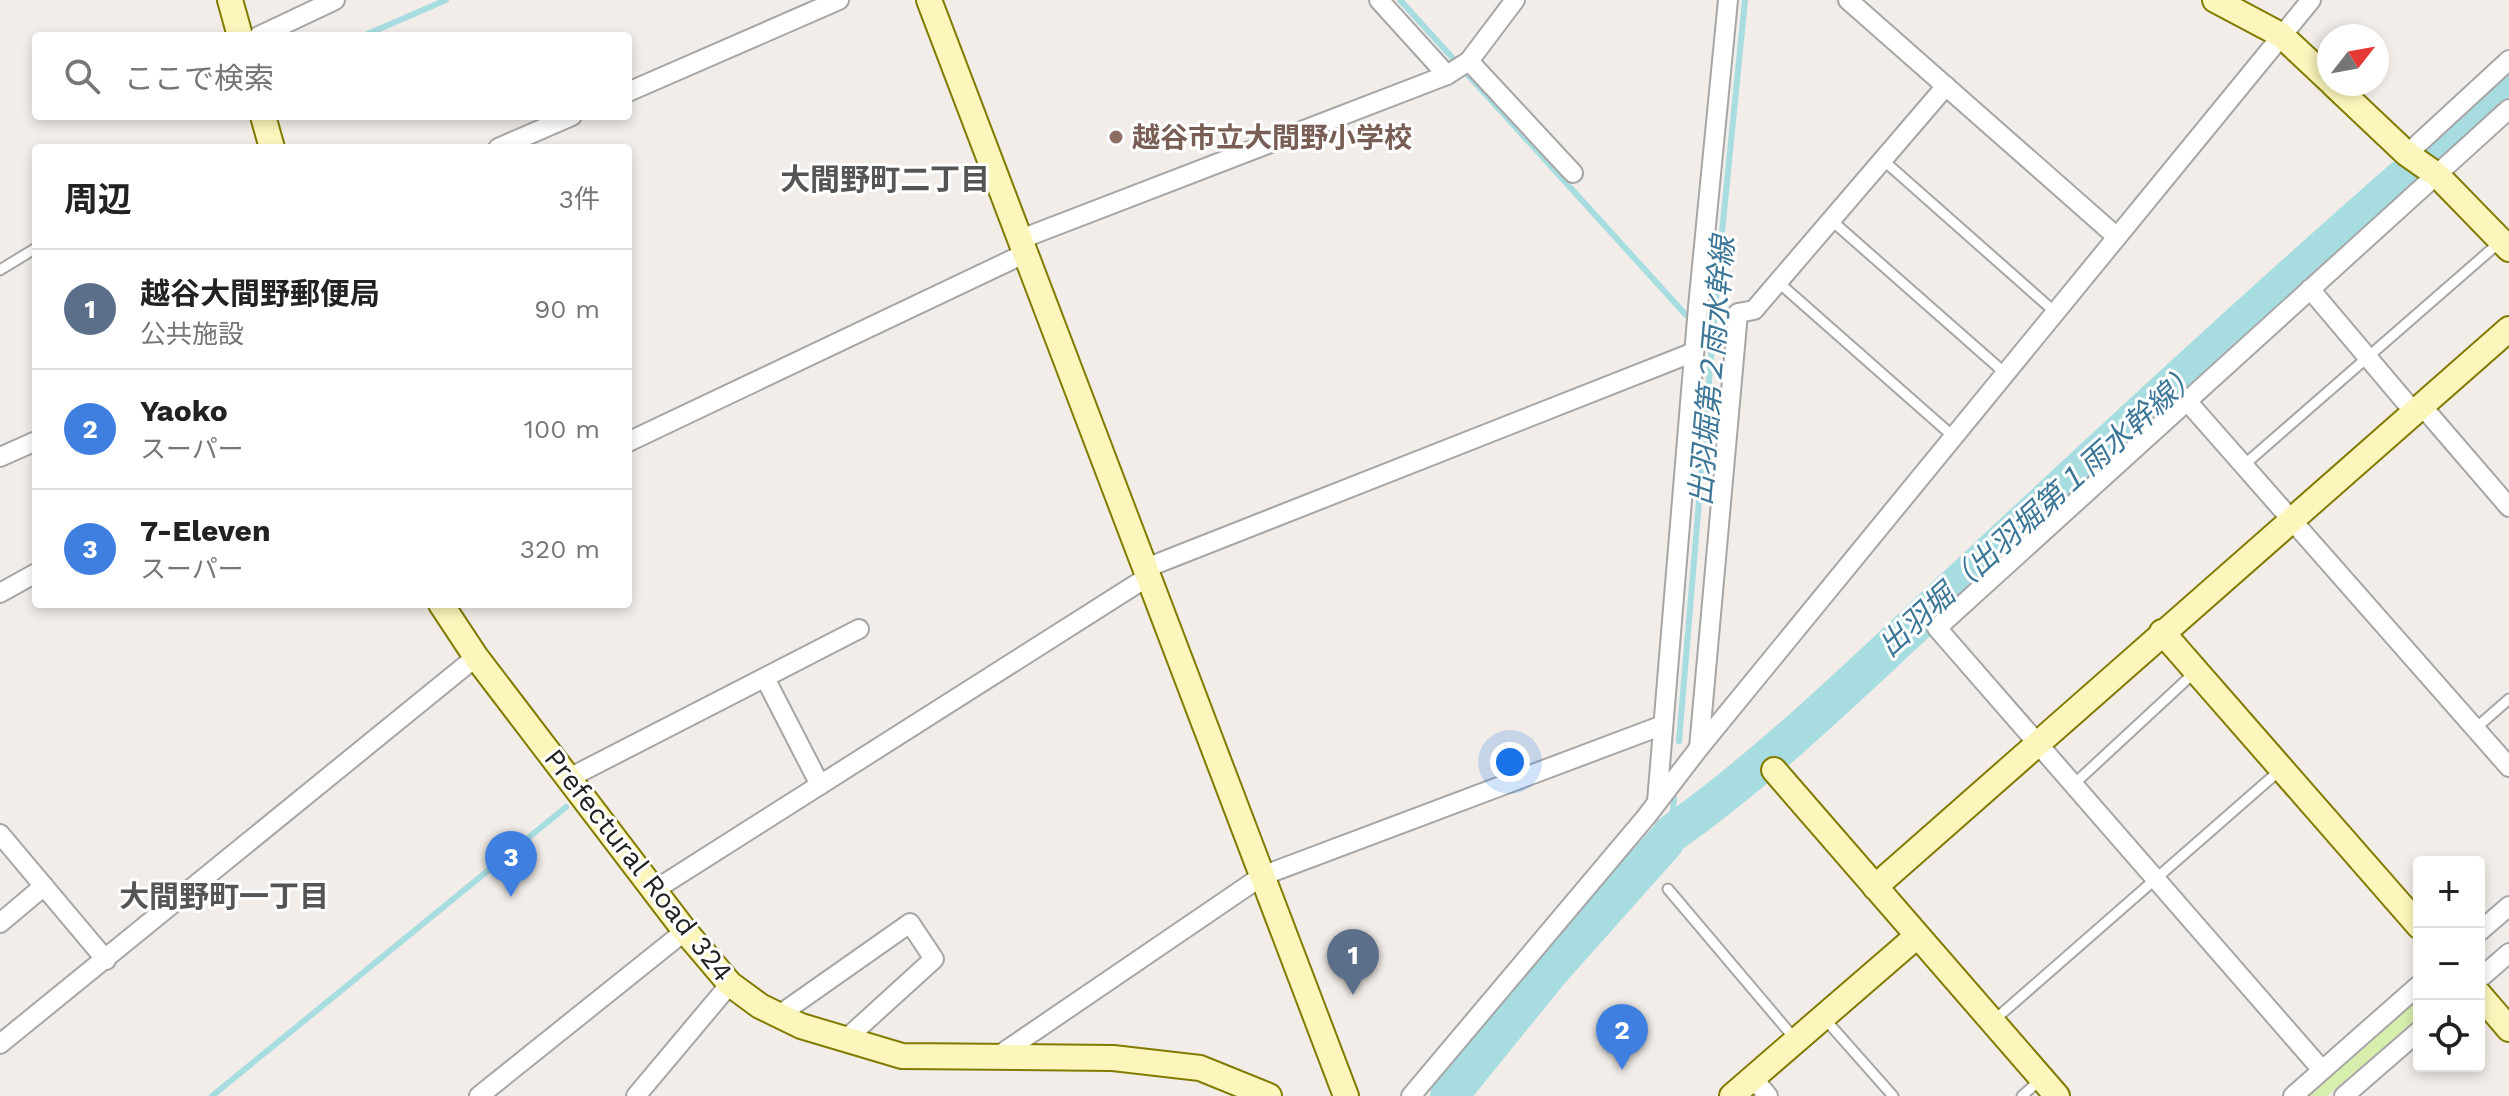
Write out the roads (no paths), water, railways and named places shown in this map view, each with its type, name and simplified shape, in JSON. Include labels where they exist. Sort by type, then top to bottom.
[{"type":"street","points":[[230,0],[239,32]]},
{"type":"street","points":[[267,32],[335,0]]},
{"type":"street","points":[[632,90],[839,0]]},
{"type":"street","points":[[929,0],[1346,1096]]},
{"type":"street","points":[[1379,0],[1447,75]]},
{"type":"street","points":[[632,440],[1024,246],[1447,75],[1469,61],[1515,0]]},
{"type":"street","points":[[1657,802],[1694,352],[1728,0]]},
{"type":"street","points":[[1848,0],[2117,237]]},
{"type":"street","points":[[2215,0],[2281,35],[2317,69]]},
{"type":"street","points":[[1411,1096],[1657,802],[2311,0]]},
{"type":"street","points":[[2407,154],[2509,60]]},
{"type":"street","points":[[1469,61],[1573,173]]},
{"type":"street","points":[[1699,748],[1738,313],[1754,310],[1946,86]]},
{"type":"street","points":[[2346,96],[2407,154],[2437,175],[2505,245]]},
{"type":"street","points":[[2322,1070],[1937,628],[2509,109]]},
{"type":"street","points":[[264,120],[271,144]]},
{"type":"street","points":[[507,144],[563,120]]},
{"type":"street","points":[[2310,289],[2367,358],[2418,408],[2509,507]]},
{"type":"street","points":[[1875,887],[2509,329]]},
{"type":"street","points":[[653,891],[1148,572],[1694,352]]},
{"type":"street","points":[[2187,401],[2509,767]]},
{"type":"street","points":[[0,457],[32,443]]},
{"type":"street","points":[[0,593],[32,575]]},
{"type":"street","name":"Prefectural Road 324","points":[[444,608],[476,657],[653,891],[730,984],[760,1006],[801,1026],[902,1056],[1113,1058],[1200,1068],[1269,1096]]},
{"type":"street","points":[[569,778],[859,629]]},
{"type":"street","points":[[2162,632],[2413,919]]},
{"type":"street","points":[[0,1044],[476,657]]},
{"type":"street","points":[[765,678],[820,785]]},
{"type":"street","points":[[995,1058],[1262,876],[1663,725]]},
{"type":"street","points":[[1774,770],[2049,1088]]},
{"type":"street","points":[[0,834],[106,960]]},
{"type":"street","points":[[0,923],[44,886]]},
{"type":"street","points":[[2484,928],[2509,906]]},
{"type":"street","points":[[779,1015],[910,923],[934,959],[846,1039]]},
{"type":"street","points":[[479,1096],[685,931]]},
{"type":"street","points":[[1732,1096],[1760,1087],[1796,1041],[1917,936]]},
{"type":"street","points":[[2485,974],[2509,953]]},
{"type":"street","points":[[636,1096],[730,984]]},
{"type":"street","points":[[2293,1096],[2413,990]]},
{"type":"street","points":[[2484,1000],[2509,1029]]},
{"type":"street","points":[[2346,1096],[2413,1036]]},
{"type":"lane","points":[[1883,160],[2056,313]]},
{"type":"lane","points":[[1831,220],[2006,374]]},
{"type":"lane","points":[[2244,465],[2367,358],[2505,245]]},
{"type":"lane","points":[[0,270],[32,250]]},
{"type":"lane","points":[[1778,282],[1955,438]]},
{"type":"lane","points":[[2073,785],[2196,671]]},
{"type":"lane","points":[[2476,728],[2509,699]]},
{"type":"lane","points":[[1992,1022],[2282,769]]},
{"type":"lane","points":[[1668,889],[1796,1041]]},
{"type":"lane","points":[[1824,1018],[1893,1096]]},
{"type":"lane","points":[[2022,1096],[2049,1088]]},
{"type":"waterway","points":[[372,32],[446,0]]},
{"type":"waterway","points":[[1400,0],[1686,315],[1714,320]]},
{"type":"waterway","name":"出羽堀第２雨水幹線","points":[[1679,741],[1718,273],[1745,0]]},
{"type":"waterway","name":"出羽堀（出羽堀第１雨水幹線）","points":[[2434,150],[2509,83]]},
{"type":"waterway","name":"出羽堀（出羽堀第１雨水幹線）","points":[[1671,834],[1749,774],[1823,709],[2292,276],[2402,179]]},
{"type":"waterway","name":"出羽堀第２雨水幹線","points":[[1671,834],[1674,798]]},
{"type":"waterway","points":[[212,1096],[566,807]]},
{"type":"waterway","name":"出羽堀（出羽堀第１雨水幹線）","points":[[1449,1096],[1551,970],[1665,842]]},
{"type":"place","name":"越谷市立大間野小学校","points":[[1116,137]]},
{"type":"place","name":"7-Eleven","points":[[511,897]]},
{"type":"place","name":"越谷大間野郵便局","points":[[1353,995]]},
{"type":"place","name":"Yaoko","points":[[1622,1070]]},
{"type":"district","name":"大間野町二丁目","points":[[885,180]]},
{"type":"district","name":"大間野町一丁目","points":[[224,897]]}]
